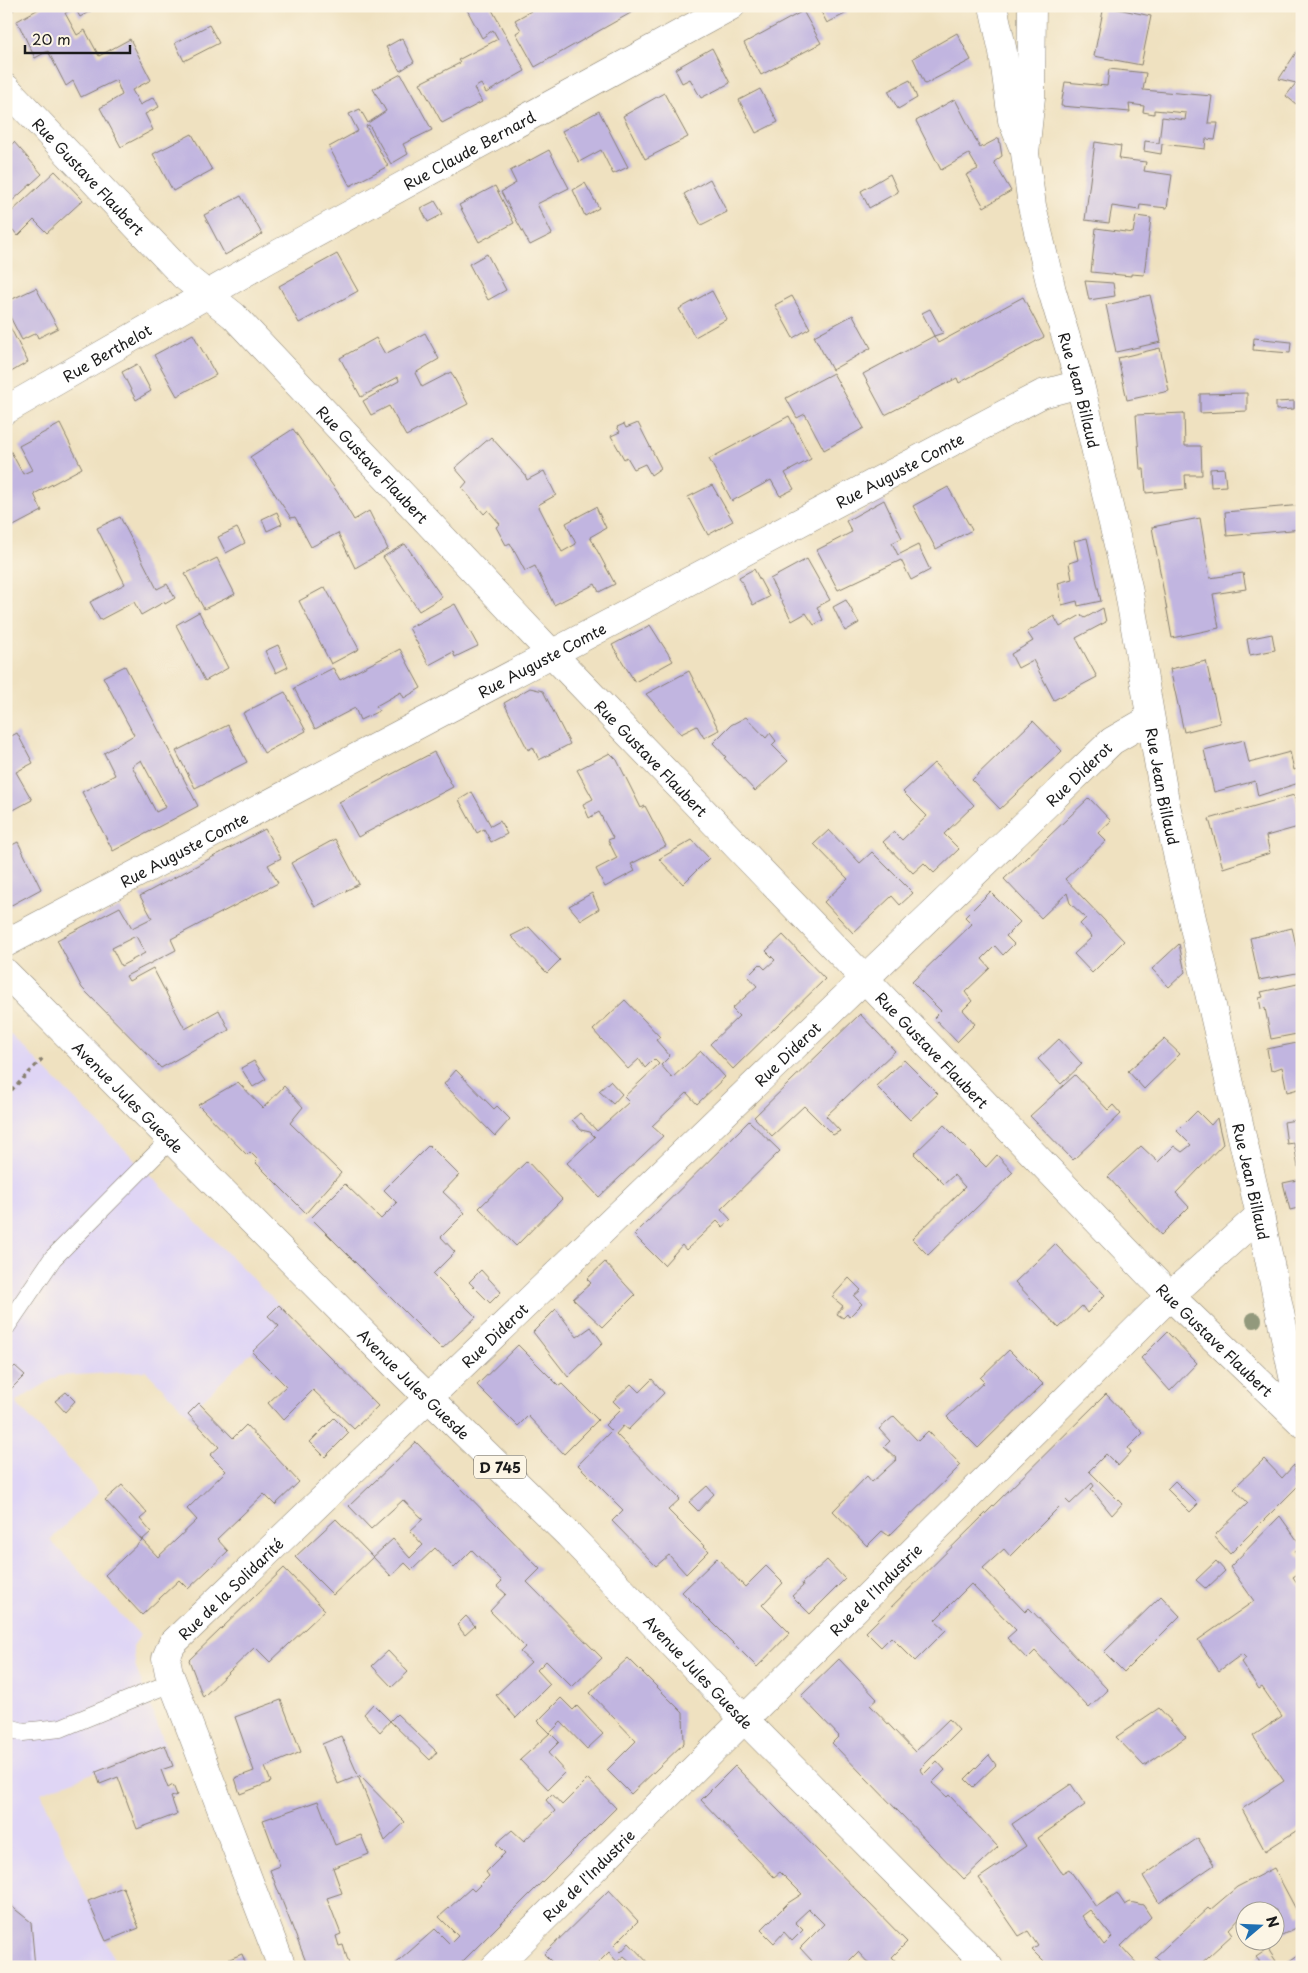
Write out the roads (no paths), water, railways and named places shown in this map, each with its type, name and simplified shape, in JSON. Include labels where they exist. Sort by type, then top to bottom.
[{"type":"street","name":"Rue Claude Bernard","points":[[207,294],[731,6]]},
{"type":"street","points":[[993,6],[1003,52],[1012,120],[1026,153]]},
{"type":"street","points":[[1026,153],[1031,97],[1032,6]]},
{"type":"street","name":"Rue Gustave Flaubert","points":[[6,88],[184,276],[234,316],[553,655],[1170,1296],[1302,1422]]},
{"type":"street","name":"Rue Jean Billaud","points":[[1026,153],[1036,225],[1052,292],[1080,384],[1128,587],[1150,720],[1168,810],[1260,1215],[1290,1312],[1302,1422]]},
{"type":"street","name":"Rue Berthelot","points":[[6,410],[207,294]]},
{"type":"street","name":"Rue Auguste Comte","points":[[6,943],[553,655],[1042,394],[1080,384]]},
{"type":"street","name":"Rue Diderot","points":[[428,1397],[1112,742],[1150,720]]},
{"type":"street","name":"Avenue Jules Guesde","points":[[6,972],[428,1397],[569,1535],[744,1720],[989,1967]]},
{"type":"street","name":"Rue de l'Industrie","points":[[495,1967],[1170,1296],[1260,1215]]},
{"type":"street","name":"Rue de la Solidarité","points":[[282,1967],[173,1682],[166,1658],[172,1644],[428,1397]]},
{"type":"lane","points":[[6,1327],[53,1258],[171,1139]]},
{"type":"lane","points":[[6,1727],[23,1732],[60,1728],[173,1682]]}]
